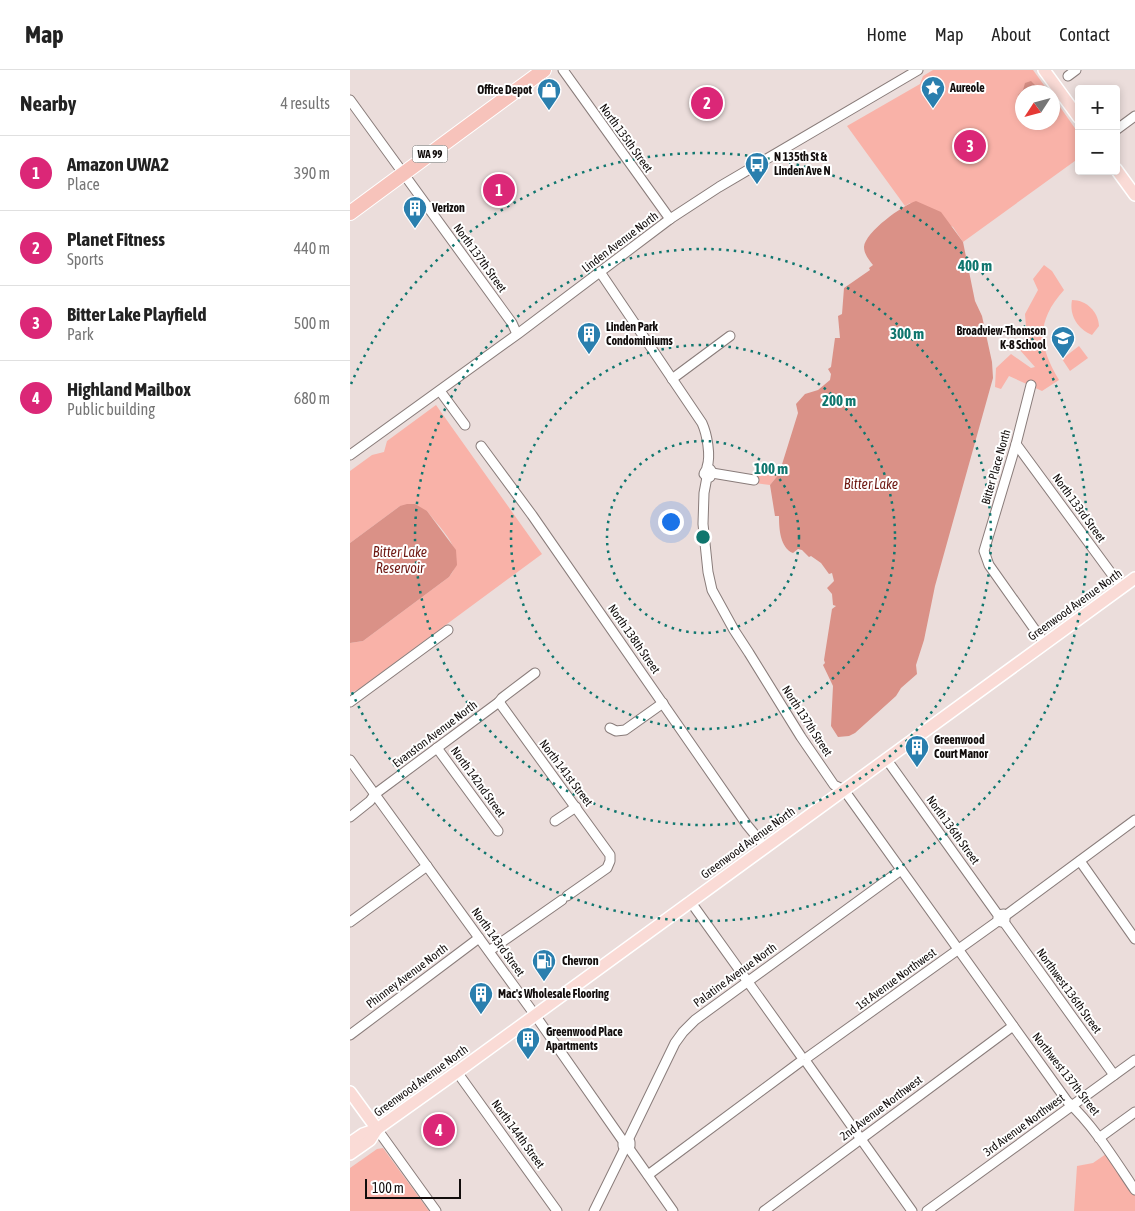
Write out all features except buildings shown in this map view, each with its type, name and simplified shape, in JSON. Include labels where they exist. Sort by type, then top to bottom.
[{"type":"highway","name":"WA 99","points":[[350,213],[544,70]]},
{"type":"main road","points":[[1044,70],[1075,113]]},
{"type":"main road","points":[[1120,175],[1135,195]]},
{"type":"main road","name":"Greenwood Avenue North","points":[[350,1143],[363,1134],[377,1129],[457,1072],[1135,578]]},
{"type":"main road","points":[[350,1092],[377,1129]]},
{"type":"main road","name":"Greenwood Avenue North","points":[[350,1154],[370,1140],[377,1129]]},
{"type":"street","name":"North 135th Street","points":[[563,70],[670,220]]},
{"type":"street","name":"Linden Avenue North","points":[[350,455],[440,391],[670,220],[724,184],[918,70]]},
{"type":"street","name":"North 137th Street","points":[[350,100],[512,323],[517,334]]},
{"type":"street","points":[[1120,127],[1135,116]]},
{"type":"street","name":"North 137th Street","points":[[600,272],[702,423],[705,431],[709,473],[704,493],[703,524],[708,572],[712,590],[734,630],[800,737],[834,785],[844,790],[958,950]]},
{"type":"street","points":[[672,379],[730,336]]},
{"type":"street","name":"Bitter Place North","points":[[1031,385],[1016,444],[985,547],[985,555],[989,565],[1045,644]]},
{"type":"street","points":[[440,391],[465,425]]},
{"type":"street","name":"North 133rd Street","points":[[1016,444],[1122,588]]},
{"type":"street","name":"North 138th Street","points":[[481,446],[742,818],[765,846]]},
{"type":"street","points":[[709,473],[754,480]]},
{"type":"street","points":[[350,702],[448,630]]},
{"type":"street","name":"Evanston Avenue North","points":[[350,816],[370,801],[375,794],[535,673]]},
{"type":"street","name":"North 141st Street","points":[[489,951],[607,868],[610,861],[608,851],[499,702]]},
{"type":"street","points":[[610,728],[616,731],[625,730],[663,703]]},
{"type":"street","name":"North 142nd Street","points":[[437,748],[498,831]]},
{"type":"street","name":"North 143rd Street","points":[[350,760],[535,1015],[673,1211]]},
{"type":"street","name":"North 136th Street","points":[[887,760],[1001,918]]},
{"type":"street","points":[[555,822],[576,807]]},
{"type":"street","name":"1st Avenue Northwest","points":[[648,1175],[1135,820]]},
{"type":"street","points":[[1080,861],[1135,938]]},
{"type":"street","points":[[350,922],[427,866]]},
{"type":"street","name":"Palatine Avenue North","points":[[626,1144],[682,1032],[695,1020],[901,870]]},
{"type":"street","points":[[690,901],[912,1211]]},
{"type":"street","name":"Northwest 136th Street","points":[[1001,918],[1114,1075]]},
{"type":"street","name":"Phinney Avenue North","points":[[350,1034],[479,938]]},
{"type":"street","name":"Northwest 137th Street","points":[[958,950],[1067,1101],[1099,1138],[1135,1190]]},
{"type":"street","name":"2nd Avenue Northwest","points":[[764,1211],[1014,1026]]},
{"type":"street","name":"3rd Avenue Northwest","points":[[927,1211],[1135,1060]]},
{"type":"street","name":"North 144th Street","points":[[457,1072],[557,1211]]},
{"type":"street","points":[[1099,1138],[1135,1112]]},
{"type":"street","points":[[377,1129],[436,1211]]},
{"type":"street","points":[[594,1211],[626,1144]]},
{"type":"shaded area","points":[[933,70],[1033,70],[1044,85],[1015,85],[1015,130],[1060,130],[1060,107],[1075,128],[1075,161],[963,242],[953,227],[910,203],[905,206],[847,126],[920,84],[923,76]]},
{"type":"shaded area","points":[[1044,265],[1052,271],[1064,290],[1048,312],[1043,334],[1047,356],[1059,380],[1042,391],[1009,376],[1001,389],[995,387],[996,368],[1011,354],[1031,368],[1035,367],[1019,349],[1027,340],[1025,314],[1038,290],[1033,279]]},
{"type":"shaded area","points":[[1072,300],[1086,304],[1094,311],[1099,326],[1092,335],[1079,326],[1073,317]]},
{"type":"shaded area","points":[[1079,346],[1088,358],[1070,371],[1062,359]]},
{"type":"shaded area","points":[[436,405],[542,554],[359,689],[350,693],[350,643],[363,641],[449,577],[454,568],[456,559],[451,542],[427,511],[400,506],[350,543],[350,471],[372,455],[384,452],[387,441]]},
{"type":"shaded area","points":[[757,472],[779,474],[770,485],[755,483]]},
{"type":"shaded area","points":[[383,1148],[429,1211],[350,1211],[350,1168],[377,1149]]},
{"type":"shaded area","points":[[1106,1154],[1135,1194],[1135,1211],[1074,1211],[1077,1166],[1093,1163]]},
{"type":"water","points":[[1031,81],[1035,85],[1024,85]]},
{"type":"water","name":"Bitter Lake","points":[[916,201],[941,212],[963,242],[975,301],[982,316],[992,362],[993,378],[935,586],[924,640],[916,665],[917,674],[855,733],[849,736],[838,737],[831,726],[833,686],[823,665],[825,663],[832,609],[836,606],[833,605],[832,594],[827,588],[834,581],[832,573],[829,574],[821,563],[811,556],[809,557],[802,550],[798,549],[793,553],[785,547],[780,532],[779,516],[775,516],[770,485],[779,474],[798,413],[796,404],[805,394],[818,390],[830,380],[831,374],[828,369],[831,367],[835,338],[840,338],[838,316],[842,314],[844,288],[870,270],[869,268],[873,265],[865,252],[866,241],[877,227]]},
{"type":"water","name":"Bitter Lake Reservoir","points":[[415,504],[427,511],[456,550],[457,565],[449,577],[363,641],[350,643],[350,543],[400,506]]},
{"type":"place","name":"Planet Fitness","points":[[707,103]]},
{"type":"place","name":"Aureole","points":[[933,109]]},
{"type":"place","name":"Office Depot","points":[[549,111]]},
{"type":"place","name":"Bitter Lake Playfield","points":[[970,146]]},
{"type":"place","name":"N 135th St & Linden Ave N","points":[[757,185]]},
{"type":"place","name":"Amazon UWA2","points":[[499,190]]},
{"type":"place","name":"Verizon","points":[[415,229]]},
{"type":"place","name":"Linden Park Condominiums","points":[[589,355]]},
{"type":"place","name":"Broadview-Thomson K-8 School","points":[[1063,359]]},
{"type":"place","name":"Greenwood Court Manor","points":[[917,768]]},
{"type":"place","name":"Chevron","points":[[544,982]]},
{"type":"place","name":"Mac's Wholesale Flooring","points":[[481,1015]]},
{"type":"place","name":"Greenwood Place Apartments","points":[[528,1060]]},
{"type":"place","name":"Highland Mailbox","points":[[439,1130]]}]
